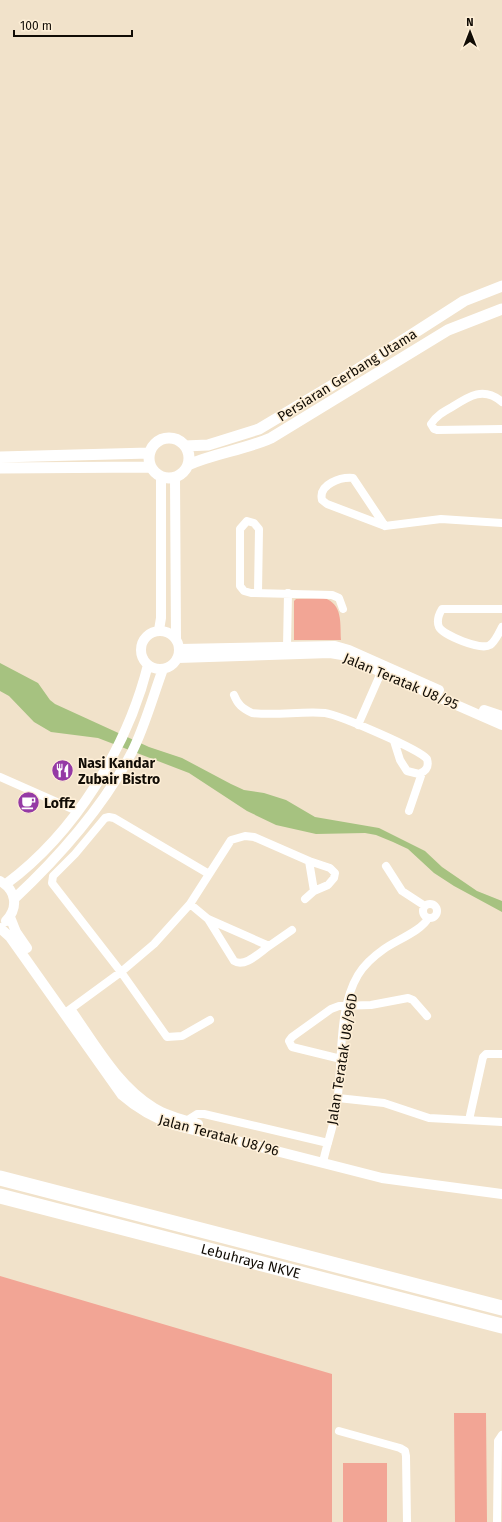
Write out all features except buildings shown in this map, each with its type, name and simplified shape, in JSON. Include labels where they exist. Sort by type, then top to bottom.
[{"type":"highway","name":"Lebuhraya NKVE","points":[[0,1178],[502,1308]]},
{"type":"highway","name":"Lebuhraya NKVE","points":[[0,1196],[502,1326]]},
{"type":"main road","name":"Persiaran Gerbang Utama","points":[[149,453],[152,447],[162,439],[174,439],[185,446],[208,445],[258,430],[341,380],[458,305],[478,294],[502,286]]},
{"type":"main road","name":"Persiaran Gerbang Utama","points":[[175,477],[185,470],[188,464],[246,448],[272,438],[448,330],[502,309]]},
{"type":"main road","points":[[185,446],[189,458],[188,464]]},
{"type":"main road","points":[[0,457],[149,453],[150,467]]},
{"type":"main road","points":[[0,468],[150,467],[161,476],[175,477]]},
{"type":"street","points":[[502,402],[496,397],[485,393],[471,395],[436,416],[431,424],[434,429],[437,430],[502,429]]},
{"type":"street","points":[[159,630],[161,618],[161,476]]},
{"type":"street","points":[[175,477],[176,639],[179,654],[169,667],[163,669],[152,668],[148,665],[141,654],[143,640],[153,632],[159,630],[172,634],[176,639]]},
{"type":"street","points":[[385,526],[353,478],[340,479],[329,485],[323,491],[322,500],[327,504],[385,526],[441,518],[502,522]]},
{"type":"street","points":[[258,593],[259,529],[254,523],[247,521],[240,529],[240,586],[244,591],[258,593],[332,595],[339,598],[343,609]]},
{"type":"street","points":[[287,646],[288,593]]},
{"type":"street","points":[[502,609],[442,609],[438,615],[439,628],[475,647],[482,648],[489,646],[502,627]]},
{"type":"street","name":"Jalan Teratak U8/95","points":[[179,654],[287,646],[335,646],[349,650],[383,669],[502,725]]},
{"type":"street","name":"Jalan Teratak U8/95","points":[[179,654],[330,653],[348,657],[383,669],[493,714],[502,716]]},
{"type":"street","points":[[0,924],[10,917],[13,912],[14,899],[13,894],[3,883],[21,873],[48,846],[77,811],[106,770],[120,744],[130,720],[148,665]]},
{"type":"street","points":[[14,899],[41,874],[75,836],[103,800],[132,750],[163,669]]},
{"type":"street","points":[[358,725],[383,669]]},
{"type":"street","points":[[234,695],[243,709],[252,712],[325,713],[338,716],[426,757],[428,765],[422,773],[409,811]]},
{"type":"street","points":[[394,741],[400,760],[407,770],[414,773],[422,773]]},
{"type":"street","points":[[0,776],[77,811]]},
{"type":"street","points":[[209,874],[114,818],[109,817],[105,818],[75,854],[53,876],[52,883],[121,972],[167,1037],[182,1036],[210,1020]]},
{"type":"street","points":[[67,1011],[121,972],[154,944],[190,904],[227,843],[236,837],[254,837],[309,861],[330,868],[335,873],[334,878],[328,885],[314,891],[305,899]]},
{"type":"street","points":[[309,861],[314,891]]},
{"type":"street","points":[[386,866],[402,891],[426,906]]},
{"type":"street","points":[[190,904],[208,919],[269,946]]},
{"type":"street","points":[[432,904],[437,909],[436,915],[433,918],[428,918],[423,913],[426,906],[432,904]]},
{"type":"street","name":"Jalan Teratak U8/96","points":[[10,917],[20,938],[122,1094],[133,1105],[150,1116],[174,1125],[396,1174],[502,1188]]},
{"type":"street","name":"Jalan Teratak U8/96D","points":[[324,1159],[338,1098],[347,1006],[350,991],[358,974],[370,960],[383,949],[423,925],[428,918]]},
{"type":"street","points":[[208,919],[234,961],[237,963],[244,963],[292,930]]},
{"type":"street","name":"Jalan Teratak U8/96","points":[[0,928],[10,937],[128,1088],[155,1108],[186,1121],[324,1159],[382,1178],[502,1194]]},
{"type":"street","points":[[342,1059],[292,1047],[289,1041],[292,1037],[331,1009],[347,1006],[371,1005],[408,998],[413,1000],[427,1016]]},
{"type":"street","points":[[469,1120],[483,1057],[486,1054],[502,1054]]},
{"type":"street","points":[[338,1098],[384,1103],[429,1118],[502,1122]]},
{"type":"street","points":[[186,1121],[197,1114],[204,1114],[328,1143]]},
{"type":"street","points":[[339,1431],[400,1448],[404,1451],[406,1456],[407,1522]]},
{"type":"street","points":[[497,1522],[498,1441],[502,1435]]},
{"type":"shaded area","points":[[324,598],[335,605],[337,609],[340,621],[341,640],[294,640],[294,601],[296,599]]},
{"type":"shaded area","points":[[0,663],[38,683],[50,700],[55,704],[149,747],[182,758],[244,790],[264,793],[286,800],[315,817],[379,828],[425,851],[442,867],[477,891],[502,901],[502,912],[454,886],[434,873],[408,849],[376,835],[365,833],[316,834],[276,825],[247,811],[189,773],[98,738],[51,732],[34,722],[9,696],[0,691]]},
{"type":"shaded area","points":[[0,1276],[332,1374],[332,1522],[0,1522]]},
{"type":"shaded area","points":[[454,1413],[486,1413],[487,1522],[455,1522]]},
{"type":"shaded area","points":[[343,1463],[387,1463],[387,1522],[343,1522]]},
{"type":"place","name":"Nasi Kandar Zubair Bistro","points":[[63,771]]},
{"type":"place","name":"Loffz","points":[[29,803]]}]
